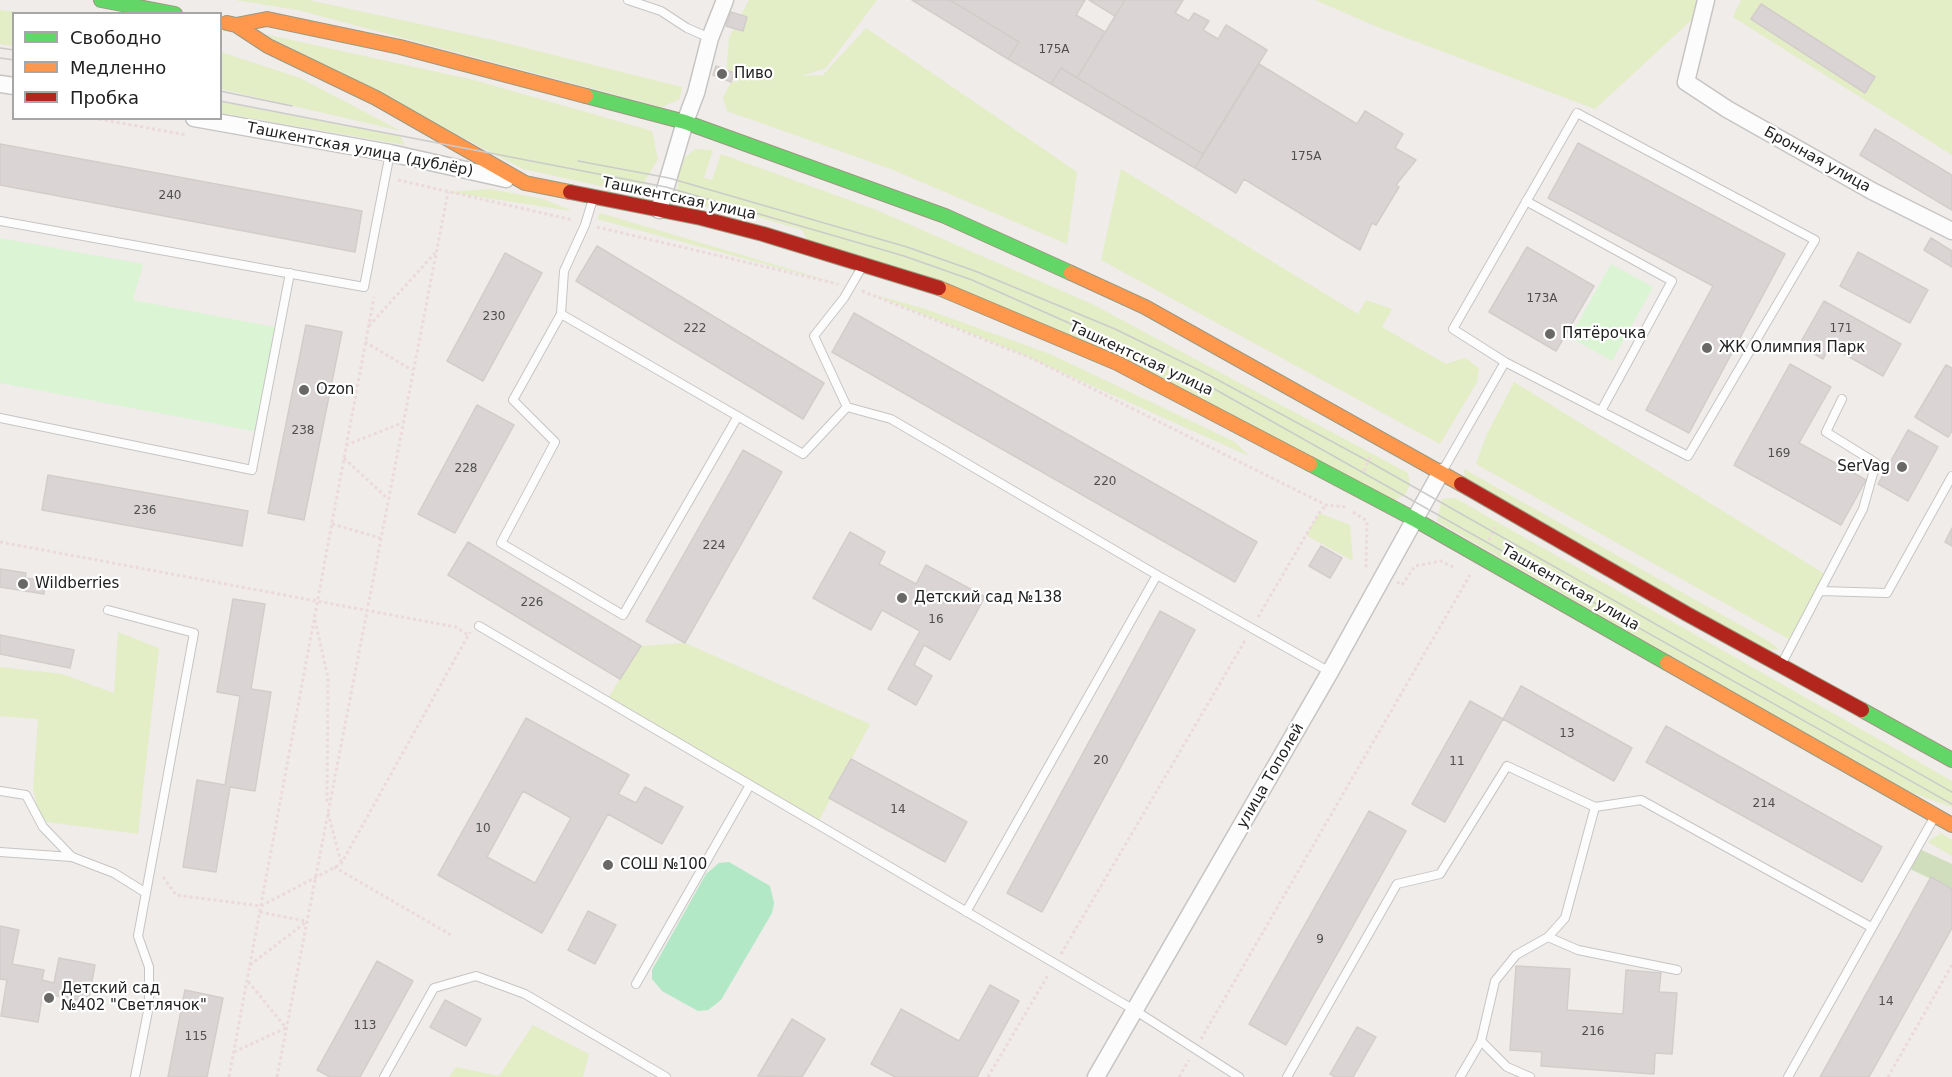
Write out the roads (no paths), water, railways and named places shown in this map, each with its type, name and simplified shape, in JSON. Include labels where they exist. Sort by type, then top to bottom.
[{"type":"main road","points":[[101,0],[164,12]]},
{"type":"main road","points":[[171,0],[184,12]]},
{"type":"main road","name":"Ташкентская улица","points":[[222,22],[236,25],[267,19],[400,47],[685,122],[945,216],[1145,307],[1952,760]]},
{"type":"main road","name":"Ташкентская улица","points":[[236,25],[268,46],[376,98],[525,183],[763,234],[938,288],[1117,363],[1356,487],[1481,556],[1952,825]]},
{"type":"street","points":[[659,210],[696,93],[710,38],[725,0]]},
{"type":"street","name":"Бронная улица","points":[[1706,0],[1686,82],[1727,110],[1872,191],[1952,231]]},
{"type":"street","name":"Ташкентская улица (дублёр)","points":[[203,120],[388,161],[525,183]]},
{"type":"street","name":"улица Тополей","points":[[1096,1077],[1330,672],[1442,472]]},
{"type":"lane","points":[[628,0],[661,11],[687,28],[710,38]]},
{"type":"lane","points":[[1577,113],[1815,240],[1688,456],[1505,362],[1453,329],[1577,113]]},
{"type":"lane","points":[[0,221],[364,287],[388,161]]},
{"type":"lane","points":[[593,197],[585,225],[564,271],[561,314],[513,400],[555,442],[501,543],[623,615],[738,416]]},
{"type":"lane","points":[[1526,201],[1672,281],[1601,411]]},
{"type":"lane","points":[[863,266],[814,336],[847,407],[891,419],[1157,575],[1330,672]]},
{"type":"lane","points":[[0,418],[252,471],[290,273]]},
{"type":"lane","points":[[561,314],[803,454],[847,407]]},
{"type":"lane","points":[[1442,472],[1505,362]]},
{"type":"lane","points":[[1781,666],[1863,509],[1876,464],[1826,432],[1842,399]]},
{"type":"lane","points":[[1820,591],[1887,593],[1952,476]]},
{"type":"lane","points":[[966,912],[1157,575]]},
{"type":"lane","points":[[108,610],[194,633],[138,936],[149,967],[150,1006],[135,1077]]},
{"type":"lane","points":[[479,626],[1136,1011],[1239,1077]]},
{"type":"lane","points":[[1287,1077],[1397,884],[1440,874],[1507,766],[1595,807],[1641,800],[1871,927]]},
{"type":"lane","points":[[636,984],[750,785]]},
{"type":"lane","points":[[0,791],[26,795],[44,827],[72,857]]},
{"type":"lane","points":[[1460,1077],[1481,1041],[1495,981],[1516,955],[1548,937],[1565,918],[1595,807]]},
{"type":"lane","points":[[1788,1077],[1935,815]]},
{"type":"lane","points":[[0,852],[72,857],[114,873],[146,893]]},
{"type":"lane","points":[[1548,937],[1578,950],[1677,969]]},
{"type":"lane","points":[[384,1077],[434,988],[476,976],[525,994],[666,1077]]},
{"type":"lane","points":[[1481,1041],[1507,1067],[1530,1077]]},
{"type":"tram line","points":[[0,48],[12,50]]},
{"type":"tram line","points":[[0,58],[12,60]]},
{"type":"tram line","points":[[222,91],[292,106]]},
{"type":"tram line","points":[[222,101],[666,187],[904,256],[972,280],[1202,382],[1952,804]]},
{"type":"tram line","points":[[578,161],[669,178],[907,247],[975,271],[1115,329],[1205,373],[1368,461],[1952,792]]},
{"type":"place","name":"Пиво","points":[[722,74]]},
{"type":"place","name":"Пятёрочка","points":[[1550,334]]},
{"type":"place","name":"ЖК Олимпия Парк","points":[[1707,348]]},
{"type":"place","name":"Ozon","points":[[304,390]]},
{"type":"place","name":"SerVag","points":[[1902,467]]},
{"type":"place","name":"Wildberries","points":[[23,584]]},
{"type":"place","name":"Детский сад №138","points":[[902,598]]},
{"type":"place","name":"СОШ №100","points":[[608,865]]},
{"type":"place","name":"Детский сад №402 \"Светлячок\"","points":[[49,998]]}]
